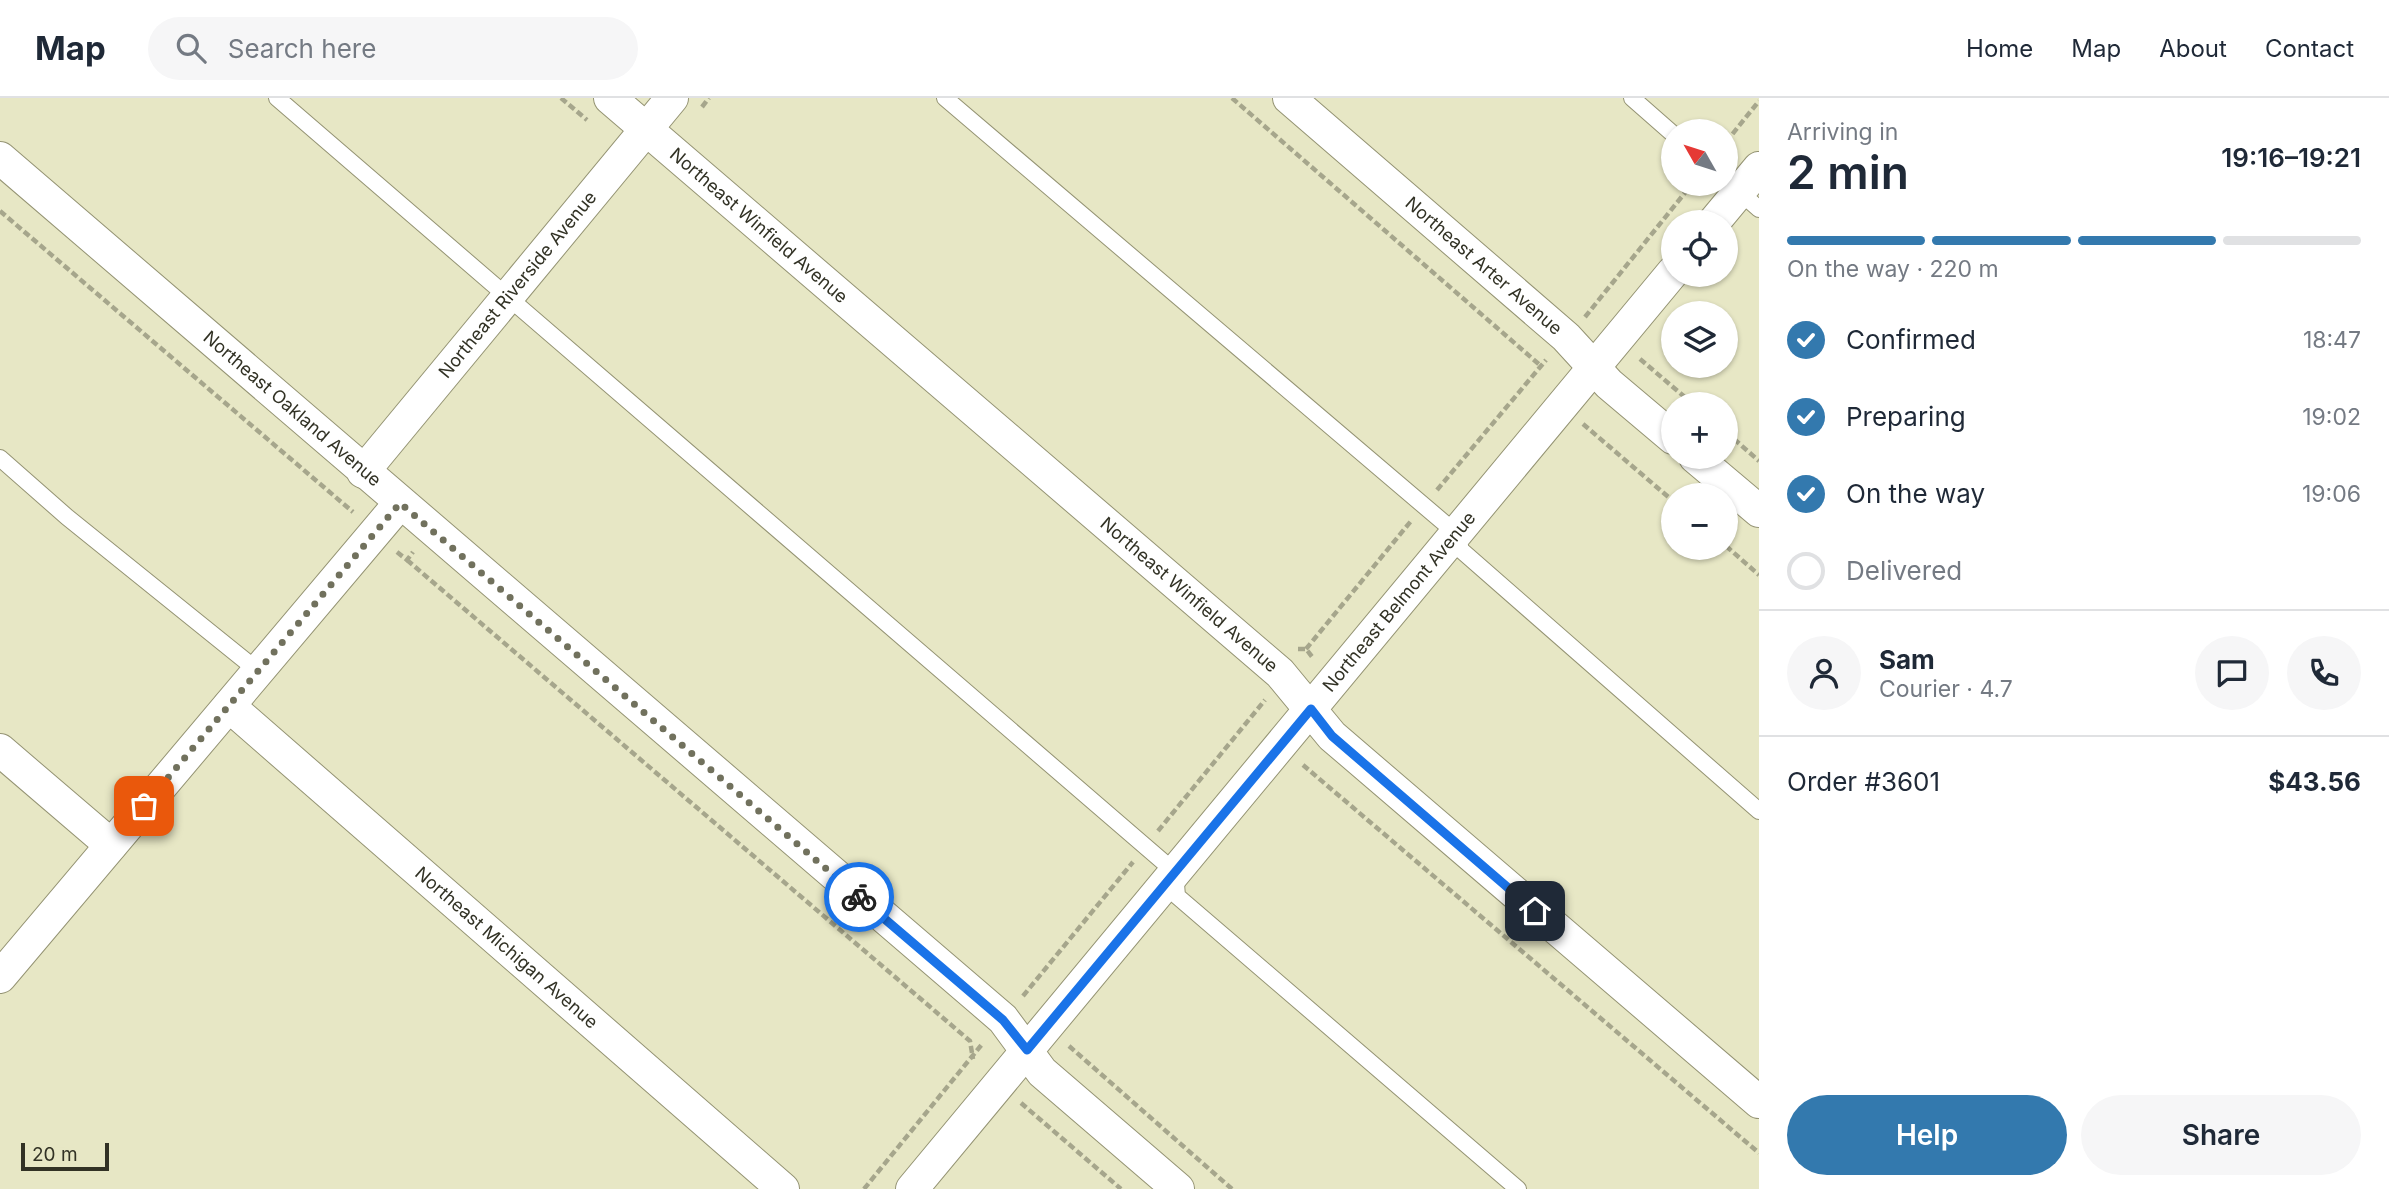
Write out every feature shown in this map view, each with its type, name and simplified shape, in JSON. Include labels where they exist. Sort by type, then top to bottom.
[{"type":"street","name":"Northeast Winfield Avenue","points":[[610,98],[1280,673],[1332,736],[1759,1102]]},
{"type":"street","name":"Northeast Riverside Avenue","points":[[363,472],[672,98]]},
{"type":"street","name":"Northeast Arter Avenue","points":[[1289,98],[1566,337],[1609,384],[1661,428]]},
{"type":"street","name":"Northeast Oakland Avenue","points":[[0,158],[1003,1020],[1042,1072],[1178,1189]]},
{"type":"street","points":[[1725,210],[1746,187]]},
{"type":"street","name":"Northeast Belmont Avenue","points":[[912,1189],[1661,287]]},
{"type":"street","points":[[1709,469],[1759,511]]},
{"type":"street","points":[[0,977],[400,503]]},
{"type":"street","name":"Northeast Michigan Avenue","points":[[229,706],[783,1189]]},
{"type":"street","points":[[0,750],[111,845]]},
{"type":"lane","points":[[277,98],[1175,872],[1177,895],[1518,1189]]},
{"type":"lane","points":[[945,98],[1456,533],[1461,550],[1759,811]]},
{"type":"lane","points":[[1632,98],[1661,123]]},
{"type":"lane","points":[[0,458],[67,517],[258,671]]},
{"type":"path","points":[[1232,98],[1541,366]]},
{"type":"path","points":[[1738,127],[1759,101]]},
{"type":"path","points":[[0,211],[374,533]]},
{"type":"path","points":[[1531,378],[1661,491]]},
{"type":"path","points":[[1738,443],[1759,461]]},
{"type":"path","points":[[1738,557],[1759,575]]},
{"type":"path","points":[[407,560],[970,1041],[972,1058],[1121,1189]]},
{"type":"path","points":[[1250,719],[1759,1153]]},
{"type":"way so far","points":[[144,806],[400,503],[859,897]]},
{"type":"route","points":[[859,897],[1003,1020],[1027,1050],[1311,709],[1332,736],[1535,911]]}]
